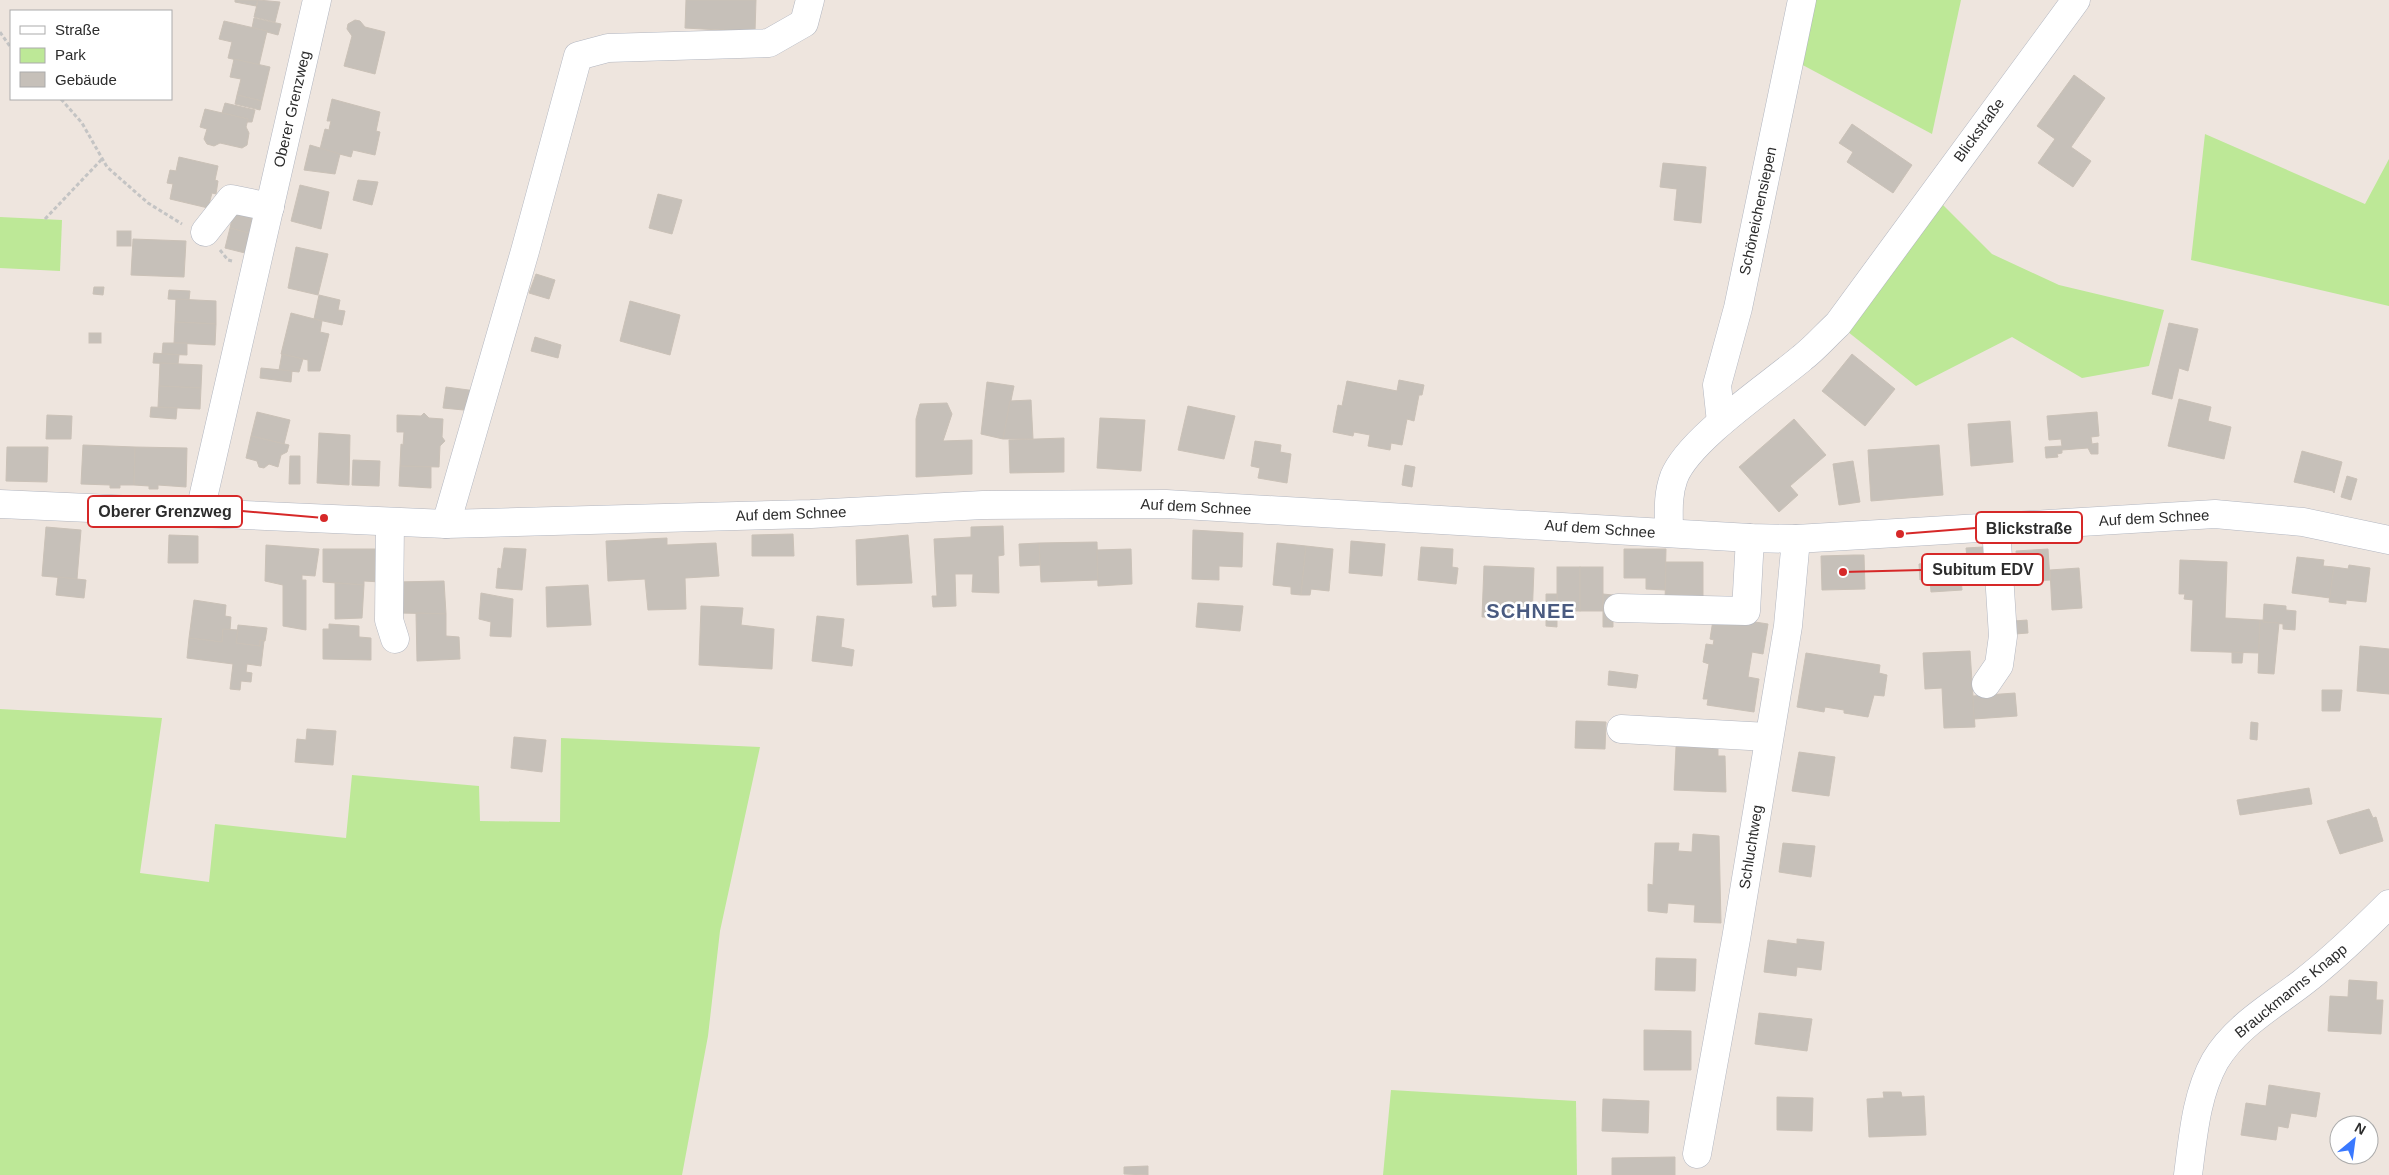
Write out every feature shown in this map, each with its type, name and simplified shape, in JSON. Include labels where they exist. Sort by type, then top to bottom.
[{"type":"street","name":"Oberer Grenzweg","points":[[200,511],[317,0]]},
{"type":"street","points":[[446,524],[525,251],[578,56],[608,48],[769,43],[804,23],[810,0]]},
{"type":"street","name":"Schöneichensiepen","points":[[1721,422],[1717,385],[1738,308],[1802,0]]},
{"type":"street","name":"Blickstraße","points":[[1669,533],[1669,495],[1675,475],[1683,461],[1721,422],[1804,357],[1838,324],[2076,0]]},
{"type":"street","points":[[205,232],[231,199],[270,207]]},
{"type":"street","name":"Auf dem Schnee","points":[[0,504],[200,511],[446,524],[801,514],[983,505],[1156,504],[1750,538],[1796,539],[2215,514],[2304,522],[2389,540]]},
{"type":"street","points":[[390,522],[388,620],[395,638]]},
{"type":"street","points":[[1986,684],[1999,665],[2003,636],[1996,527]]},
{"type":"street","points":[[1618,608],[1746,611],[1750,538]]},
{"type":"street","name":"Schluchtweg","points":[[1697,1154],[1736,939],[1768,737],[1788,626],[1796,539]]},
{"type":"street","points":[[1621,729],[1768,737]]},
{"type":"street","name":"Brauckmanns Knapp","points":[[2188,1175],[2201,1097],[2212,1068],[2224,1049],[2254,1018],[2303,982],[2351,942],[2389,904]]},
{"type":"path","points":[[0,32],[10,47]]},
{"type":"path","points":[[62,100],[82,123],[107,167],[163,214],[183,225],[205,232],[228,260],[257,266]]},
{"type":"path","points":[[45,219],[102,159]]},
{"type":"green space","points":[[1810,0],[1961,0],[1932,134],[1797,62]]},
{"type":"green space","points":[[2205,134],[2365,204],[2389,159],[2389,306],[2191,260]]},
{"type":"green space","points":[[1932,194],[1992,254],[2059,285],[2164,310],[2149,366],[2082,378],[2012,337],[1916,386],[1838,324]]},
{"type":"green space","points":[[0,217],[62,220],[60,271],[0,268]]},
{"type":"green space","points":[[0,709],[162,718],[140,873],[209,882],[215,824],[346,838],[352,775],[479,786],[480,821],[560,822],[561,738],[760,747],[720,931],[708,1036],[682,1175],[0,1175]]},
{"type":"green space","points":[[1391,1090],[1576,1101],[1577,1175],[1383,1175]]},
{"type":"building","points":[[235,0],[258,0],[256,6],[235,2]]},
{"type":"building","points":[[258,0],[280,2],[275,22],[254,17]]},
{"type":"building","points":[[686,0],[756,0],[755,32],[685,28]]},
{"type":"building","points":[[254,18],[281,24],[278,35],[252,28]]},
{"type":"building","points":[[355,20],[360,21],[365,27],[385,32],[375,74],[344,66],[352,36],[347,29],[348,24]]},
{"type":"building","points":[[224,21],[267,31],[259,65],[228,58],[232,42],[219,39]]},
{"type":"building","points":[[234,59],[270,67],[262,101],[237,95],[241,79],[230,77]]},
{"type":"building","points":[[2074,75],[2105,98],[2071,147],[2091,161],[2073,187],[2038,163],[2055,139],[2037,126]]},
{"type":"building","points":[[237,95],[262,101],[260,110],[235,104]]},
{"type":"building","points":[[332,99],[380,112],[376,131],[380,132],[375,155],[353,150],[351,157],[320,149],[325,129],[329,130],[331,121],[327,121]]},
{"type":"building","points":[[225,103],[255,110],[252,122],[247,122],[248,119],[222,113]]},
{"type":"building","points":[[205,109],[248,119],[246,127],[249,133],[247,145],[242,148],[220,143],[214,146],[207,144],[204,139],[207,129],[200,127]]},
{"type":"building","points":[[1852,124],[1912,165],[1893,193],[1847,162],[1853,152],[1839,143]]},
{"type":"building","points":[[310,145],[340,154],[335,174],[304,170]]},
{"type":"building","points":[[179,157],[218,166],[215,180],[218,181],[216,194],[212,193],[208,208],[170,199],[173,184],[167,183],[170,170],[176,171]]},
{"type":"building","points":[[1663,163],[1706,167],[1701,223],[1674,220],[1677,189],[1660,187]]},
{"type":"building","points":[[358,180],[378,182],[372,205],[353,200]]},
{"type":"building","points":[[300,185],[329,192],[321,229],[291,221]]},
{"type":"building","points":[[658,194],[682,200],[672,234],[649,228]]},
{"type":"building","points":[[234,210],[253,214],[249,233],[230,228]]},
{"type":"building","points":[[230,228],[249,233],[245,253],[225,248]]},
{"type":"building","points":[[117,231],[131,231],[131,246],[117,246]]},
{"type":"building","points":[[133,239],[186,241],[184,277],[131,275]]},
{"type":"building","points":[[296,247],[328,254],[318,295],[288,288]]},
{"type":"building","points":[[536,274],[555,280],[549,299],[529,293]]},
{"type":"building","points":[[94,287],[104,287],[103,295],[93,294]]},
{"type":"building","points":[[169,290],[190,291],[189,300],[168,299]]},
{"type":"building","points":[[319,295],[340,300],[338,310],[345,311],[342,325],[314,319]]},
{"type":"building","points":[[176,299],[216,301],[216,324],[175,322]]},
{"type":"building","points":[[630,301],[680,315],[670,355],[620,341]]},
{"type":"building","points":[[291,313],[322,321],[320,332],[329,334],[320,371],[308,371],[308,360],[281,354]]},
{"type":"building","points":[[175,322],[216,324],[215,345],[174,343]]},
{"type":"building","points":[[2169,323],[2198,329],[2188,371],[2179,368],[2172,399],[2152,394]]},
{"type":"building","points":[[89,333],[101,333],[101,343],[89,343]]},
{"type":"building","points":[[535,337],[561,345],[558,358],[531,351]]},
{"type":"building","points":[[163,343],[187,343],[187,355],[162,354]]},
{"type":"building","points":[[154,353],[179,355],[178,364],[153,363]]},
{"type":"building","points":[[282,354],[303,359],[299,372],[279,370]]},
{"type":"building","points":[[1852,354],[1895,389],[1865,426],[1822,391]]},
{"type":"building","points":[[160,363],[202,365],[201,388],[159,386]]},
{"type":"building","points":[[261,368],[292,371],[291,382],[260,378]]},
{"type":"building","points":[[1399,380],[1424,385],[1422,395],[1419,395],[1414,421],[1407,419],[1402,445],[1391,443],[1390,450],[1368,446],[1370,435],[1354,432],[1353,436],[1333,432],[1338,405],[1342,406],[1347,381],[1397,391]]},
{"type":"building","points":[[987,382],[1014,386],[1003,439],[981,434]]},
{"type":"building","points":[[159,386],[201,388],[200,409],[158,407]]},
{"type":"building","points":[[446,387],[476,391],[474,411],[443,408]]},
{"type":"building","points":[[2179,399],[2211,407],[2208,421],[2231,427],[2224,459],[2168,446]]},
{"type":"building","points":[[1031,400],[1033,439],[1003,439],[1010,401]]},
{"type":"building","points":[[947,403],[952,414],[943,441],[972,440],[972,474],[916,477],[916,419],[920,404]]},
{"type":"building","points":[[1188,406],[1235,416],[1224,459],[1178,450]]},
{"type":"building","points":[[151,407],[177,408],[176,419],[150,417]]},
{"type":"building","points":[[257,412],[290,420],[284,444],[251,436]]},
{"type":"building","points":[[2097,412],[2099,436],[2091,437],[2092,444],[2098,443],[2098,454],[2091,454],[2088,448],[2062,450],[2062,453],[2057,454],[2058,457],[2046,458],[2045,447],[2062,446],[2061,439],[2049,440],[2047,416]]},
{"type":"building","points":[[424,413],[429,418],[443,419],[442,437],[445,441],[440,446],[439,467],[400,466],[401,444],[403,445],[404,432],[397,432],[397,415],[421,416]]},
{"type":"building","points":[[47,415],[72,416],[71,439],[46,439]]},
{"type":"building","points":[[1100,418],[1145,420],[1141,471],[1097,468]]},
{"type":"building","points":[[1794,419],[1826,455],[1790,486],[1798,495],[1779,512],[1739,467]]},
{"type":"building","points":[[2010,421],[2013,462],[1971,466],[1968,424]]},
{"type":"building","points":[[319,433],[350,435],[349,485],[317,483]]},
{"type":"building","points":[[251,436],[289,445],[287,452],[281,455],[278,467],[269,464],[264,468],[259,467],[257,461],[246,458]]},
{"type":"building","points":[[1064,438],[1064,472],[1010,473],[1009,440]]},
{"type":"building","points":[[1255,441],[1281,445],[1280,452],[1291,454],[1287,483],[1258,478],[1260,468],[1251,466]]},
{"type":"building","points":[[83,445],[135,447],[134,485],[120,485],[120,488],[110,488],[110,485],[81,484]]},
{"type":"building","points":[[1939,445],[1943,495],[1871,501],[1868,450]]},
{"type":"building","points":[[7,447],[48,447],[47,482],[6,481]]},
{"type":"building","points":[[135,447],[187,448],[186,487],[158,485],[158,489],[149,489],[149,486],[134,485]]},
{"type":"building","points":[[2302,451],[2342,462],[2334,493],[2333,491],[2294,482]]},
{"type":"building","points":[[290,456],[300,456],[300,484],[289,484]]},
{"type":"building","points":[[353,460],[380,461],[379,486],[352,485]]},
{"type":"building","points":[[1853,461],[1860,502],[1839,505],[1833,464]]},
{"type":"building","points":[[1405,465],[1415,467],[1412,487],[1402,485]]},
{"type":"building","points":[[400,466],[431,467],[431,488],[399,486]]},
{"type":"building","points":[[2347,476],[2357,479],[2351,500],[2341,497]]},
{"type":"building","points":[[1003,526],[1004,555],[998,556],[999,593],[972,592],[973,574],[955,574],[956,606],[933,607],[932,596],[937,596],[934,539],[971,537],[971,527]]},
{"type":"building","points":[[46,527],[81,530],[77,579],[42,576]]},
{"type":"building","points":[[1193,530],[1243,533],[1242,567],[1219,566],[1219,580],[1192,579]]},
{"type":"building","points":[[793,534],[794,556],[752,556],[752,535]]},
{"type":"building","points":[[169,535],[198,536],[198,563],[168,563]]},
{"type":"building","points":[[908,535],[912,583],[857,585],[856,540]]},
{"type":"building","points":[[667,538],[667,545],[716,543],[719,576],[685,578],[686,609],[648,610],[645,579],[608,581],[606,541]]},
{"type":"building","points":[[1351,541],[1385,544],[1382,576],[1349,573]]},
{"type":"building","points":[[1097,542],[1098,580],[1041,582],[1039,543]]},
{"type":"building","points":[[1039,543],[1040,565],[1020,566],[1019,544]]},
{"type":"building","points":[[1277,543],[1306,546],[1301,595],[1291,594],[1291,587],[1273,585]]},
{"type":"building","points":[[266,545],[319,549],[315,576],[302,575],[302,580],[306,580],[306,630],[283,626],[283,585],[265,581]]},
{"type":"building","points":[[1306,546],[1333,549],[1329,591],[1311,589],[1310,595],[1301,595]]},
{"type":"building","points":[[1421,547],[1453,549],[1452,567],[1458,568],[1456,584],[1418,580]]},
{"type":"building","points":[[1983,547],[1984,576],[1961,577],[1962,590],[1931,592],[1930,580],[1920,580],[1919,564],[1927,563],[1927,560],[1967,558],[1966,548]]},
{"type":"building","points":[[504,548],[526,549],[522,590],[496,588],[498,568],[501,569]]},
{"type":"building","points":[[323,549],[382,549],[381,582],[364,581],[364,585],[323,582]]},
{"type":"building","points":[[1131,549],[1132,584],[1098,586],[1097,550]]},
{"type":"building","points":[[1624,549],[1666,549],[1665,590],[1646,589],[1646,578],[1624,578]]},
{"type":"building","points":[[2048,549],[2050,580],[2010,582],[2009,565],[2017,564],[2016,551]]},
{"type":"building","points":[[1864,555],[1865,589],[1822,590],[1821,556]]},
{"type":"building","points":[[2297,557],[2324,560],[2323,566],[2334,567],[2330,598],[2292,593]]},
{"type":"building","points":[[2180,560],[2227,562],[2225,618],[2260,620],[2259,653],[2191,651],[2193,600],[2184,599],[2185,594],[2179,594]]},
{"type":"building","points":[[1666,562],[1703,562],[1703,601],[1665,602]]},
{"type":"building","points":[[2349,565],[2370,568],[2366,602],[2346,600],[2346,604],[2329,602],[2334,567],[2348,569]]},
{"type":"building","points":[[1484,566],[1534,568],[1532,619],[1482,617]]},
{"type":"building","points":[[1557,567],[1580,567],[1580,611],[1557,611]]},
{"type":"building","points":[[1580,567],[1603,567],[1603,611],[1580,611]]},
{"type":"building","points":[[2079,568],[2082,608],[2052,610],[2050,570]]},
{"type":"building","points":[[58,577],[86,580],[84,598],[56,595]]},
{"type":"building","points":[[444,581],[446,614],[399,613],[396,582]]},
{"type":"building","points":[[335,583],[364,585],[362,618],[335,619]]},
{"type":"building","points":[[588,585],[591,625],[547,627],[546,587]]},
{"type":"building","points":[[481,593],[513,599],[511,637],[490,636],[491,622],[479,619]]},
{"type":"building","points":[[1546,594],[1557,594],[1557,627],[1546,626]]},
{"type":"building","points":[[1603,594],[1613,595],[1613,627],[1603,627]]},
{"type":"building","points":[[194,600],[226,605],[225,616],[231,617],[230,630],[223,629],[222,642],[189,638]]},
{"type":"building","points":[[1198,603],[1243,606],[1240,631],[1196,627]]},
{"type":"building","points":[[2264,604],[2286,606],[2286,610],[2296,611],[2295,630],[2283,629],[2283,624],[2263,622]]},
{"type":"building","points":[[701,606],[743,608],[741,625],[774,629],[772,669],[699,665]]},
{"type":"building","points":[[416,613],[446,614],[446,636],[459,637],[460,659],[417,661]]},
{"type":"building","points":[[817,616],[844,619],[841,647],[854,650],[852,666],[812,661]]},
{"type":"building","points":[[1722,617],[1768,624],[1763,654],[1752,652],[1748,677],[1759,679],[1754,712],[1707,705],[1708,699],[1703,699],[1709,664],[1703,662],[1706,644],[1713,645],[1714,640],[1710,639],[1713,620]]},
{"type":"building","points":[[2027,620],[2028,633],[2015,634],[2014,621]]},
{"type":"building","points":[[2260,620],[2263,620],[2263,622],[2279,623],[2274,674],[2258,673]]},
{"type":"building","points":[[329,624],[359,626],[359,637],[371,638],[371,660],[323,659],[323,629],[329,629]]},
{"type":"building","points":[[238,625],[267,628],[265,641],[260,640],[260,646],[236,643]]},
{"type":"building","points":[[223,629],[238,630],[236,643],[260,646],[260,640],[264,641],[261,666],[247,664],[246,672],[252,673],[251,682],[241,681],[240,690],[230,689],[233,664],[187,658],[189,638],[222,642]]},
{"type":"building","points":[[2360,646],[2389,649],[2389,694],[2357,691]]},
{"type":"building","points":[[1970,651],[1975,727],[1944,728],[1942,688],[1925,689],[1923,653]]},
{"type":"building","points":[[2232,652],[2243,653],[2242,663],[2232,663]]},
{"type":"building","points":[[1806,653],[1880,665],[1879,673],[1887,675],[1884,696],[1874,695],[1868,717],[1844,713],[1844,710],[1825,707],[1824,712],[1797,707]]},
{"type":"building","points":[[1609,671],[1638,675],[1636,688],[1608,685]]},
{"type":"building","points":[[2322,690],[2342,690],[2340,711],[2322,711]]},
{"type":"building","points":[[2015,693],[2017,716],[1974,719],[1973,696]]},
{"type":"building","points":[[1576,721],[1606,722],[1605,749],[1575,748]]},
{"type":"building","points":[[2251,722],[2258,723],[2257,740],[2250,739]]},
{"type":"building","points":[[307,729],[336,731],[333,765],[295,762],[297,739],[306,740]]},
{"type":"building","points":[[514,737],[546,740],[542,772],[511,768]]},
{"type":"building","points":[[1676,747],[1718,748],[1718,756],[1725,756],[1726,792],[1674,790]]},
{"type":"building","points":[[1799,752],[1835,757],[1829,796],[1792,791]]},
{"type":"building","points":[[2309,788],[2312,804],[2240,815],[2237,800]]},
{"type":"building","points":[[2369,809],[2373,818],[2376,817],[2383,841],[2340,854],[2327,821]]},
{"type":"building","points":[[1693,834],[1719,836],[1721,923],[1694,922],[1695,905],[1668,903],[1667,913],[1648,911],[1648,884],[1653,885],[1655,843],[1679,843],[1678,851],[1692,852]]},
{"type":"building","points":[[1783,843],[1815,846],[1811,877],[1779,872]]},
{"type":"building","points":[[1797,939],[1824,942],[1821,970],[1797,967],[1796,976],[1764,972],[1768,940],[1797,944]]},
{"type":"building","points":[[1656,958],[1696,959],[1695,991],[1655,990]]},
{"type":"building","points":[[2349,980],[2377,982],[2376,1000],[2383,1000],[2381,1034],[2328,1031],[2330,996],[2348,997]]},
{"type":"building","points":[[1759,1013],[1812,1019],[1807,1051],[1755,1044]]},
{"type":"building","points":[[1644,1030],[1691,1031],[1691,1070],[1644,1070]]},
{"type":"building","points":[[2269,1085],[2320,1093],[2316,1117],[2291,1113],[2288,1128],[2278,1126],[2276,1140],[2241,1135],[2246,1103],[2266,1106]]},
{"type":"building","points":[[1883,1092],[1901,1092],[1902,1097],[1924,1096],[1926,1135],[1869,1137],[1867,1099],[1884,1098]]},
{"type":"building","points":[[1777,1097],[1813,1098],[1812,1131],[1777,1130]]},
{"type":"building","points":[[1603,1099],[1649,1101],[1648,1133],[1602,1131]]},
{"type":"building","points":[[1675,1157],[1675,1175],[1612,1175],[1612,1158]]},
{"type":"building","points":[[1148,1166],[1148,1175],[1124,1174],[1124,1167]]},
{"type":"place","name":"Oberer Grenzweg","points":[[324,518]]},
{"type":"place","name":"Blickstraße","points":[[1900,534]]},
{"type":"place","name":"Subitum EDV","points":[[1843,572]]},
{"type":"district","name":"SCHNEE","points":[[1531,611]]}]
